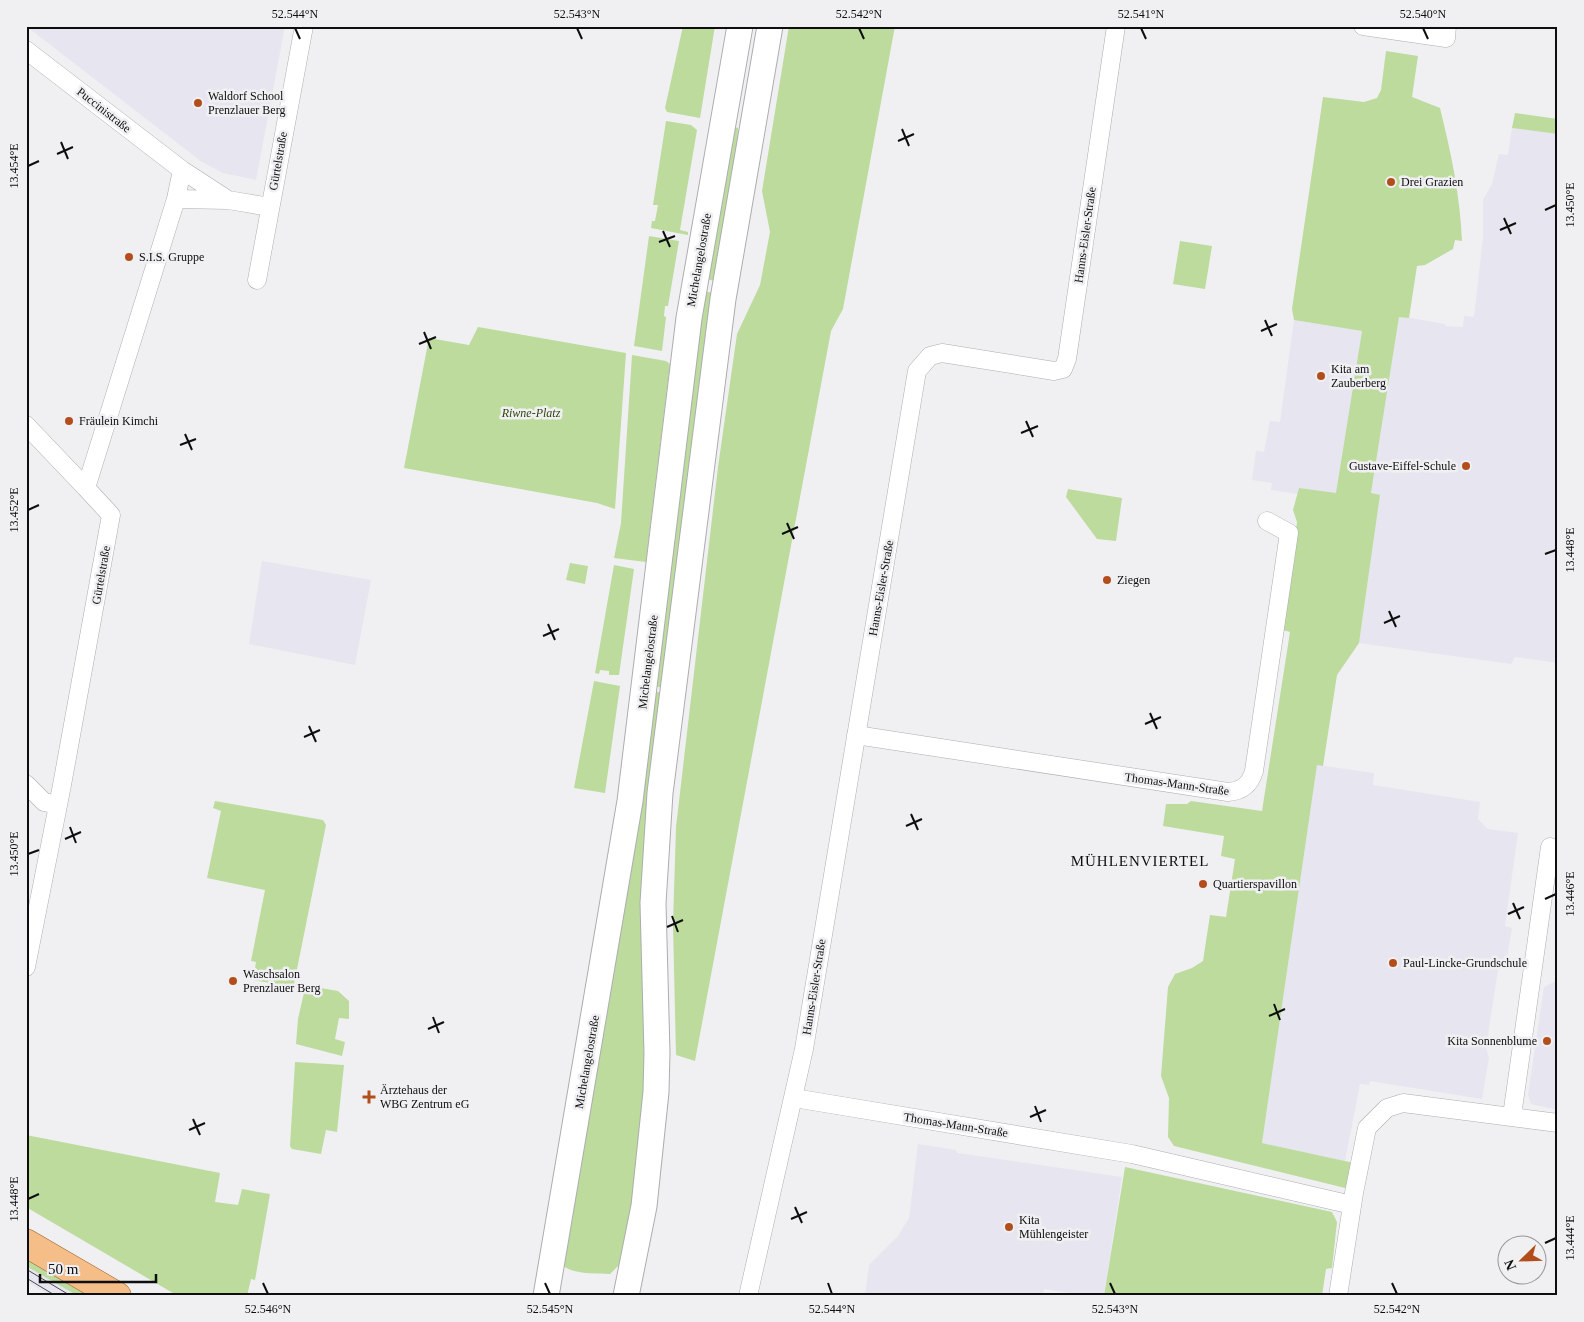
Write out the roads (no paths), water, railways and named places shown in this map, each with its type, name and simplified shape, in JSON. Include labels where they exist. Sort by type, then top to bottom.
[{"type":"main road","name":"Michelangelostraße","points":[[546,1296],[628,820],[689,318],[740,26]]},
{"type":"main road","points":[[629,1295],[644,1206],[656,1092],[658,1053],[653,903],[660,793],[723,299],[770,26]]},
{"type":"main road","points":[[26,1243],[117,1296]]},
{"type":"street","name":"Gürtelstraße","points":[[257,280],[304,26]]},
{"type":"street","name":"Hanns-Eisler-Straße","points":[[748,1296],[794,1098],[918,371],[930,356],[942,353],[1054,371],[1063,369],[1067,360],[1116,26]]},
{"type":"street","points":[[1363,26],[1446,38],[1447,26]]},
{"type":"street","name":"Puccinistraße","points":[[26,50],[182,170]]},
{"type":"street","name":"Gürtelstraße","points":[[182,170],[228,200]]},
{"type":"street","points":[[26,425],[86,488],[176,199],[182,170]]},
{"type":"street","name":"Gürtelstraße","points":[[176,199],[228,200],[270,207]]},
{"type":"street","name":"Gürtelstraße","points":[[27,957],[58,805],[111,515],[86,488]]},
{"type":"street","name":"Thomas-Mann-Straße","points":[[856,734],[1228,792],[1240,790],[1249,783],[1254,771],[1289,534],[1267,521]]},
{"type":"street","points":[[26,784],[44,802],[58,805]]},
{"type":"street","points":[[1512,1116],[1550,847]]},
{"type":"street","name":"Thomas-Mann-Straße","points":[[794,1098],[1132,1154],[1352,1205]]},
{"type":"street","points":[[1338,1296],[1352,1205],[1367,1128],[1387,1108],[1403,1103],[1558,1123]]},
{"type":"tram line","points":[[26,1269],[71,1296]]},
{"type":"tram line","points":[[28,1279],[56,1296]]},
{"type":"place","name":"Waldorf School Prenzlauer Berg","points":[[198,103]]},
{"type":"place","name":"Drei Grazien","points":[[1391,182]]},
{"type":"place","name":"S.I.S. Gruppe","points":[[129,257]]},
{"type":"place","name":"Kita am Zauberberg","points":[[1321,376]]},
{"type":"place","name":"Fräulein Kimchi","points":[[69,421]]},
{"type":"place","name":"Gustave-Eiffel-Schule","points":[[1466,466]]},
{"type":"place","name":"Ziegen","points":[[1107,580]]},
{"type":"place","name":"Quartierspavillon","points":[[1203,884]]},
{"type":"place","name":"Paul-Lincke-Grundschule","points":[[1393,963]]},
{"type":"place","name":"Waschsalon Prenzlauer Berg","points":[[233,981]]},
{"type":"place","name":"Kita Sonnenblume","points":[[1547,1041]]},
{"type":"place","name":"Ärztehaus der WBG Zentrum eG","points":[[369,1097]]},
{"type":"place","name":"Kita Mühlengeister","points":[[1009,1227]]},
{"type":"district","name":"MÜHLENVIERTEL","points":[[1140,861]]},
{"type":"park label","name":"Riwne-Platz","points":[[531,413]]}]
